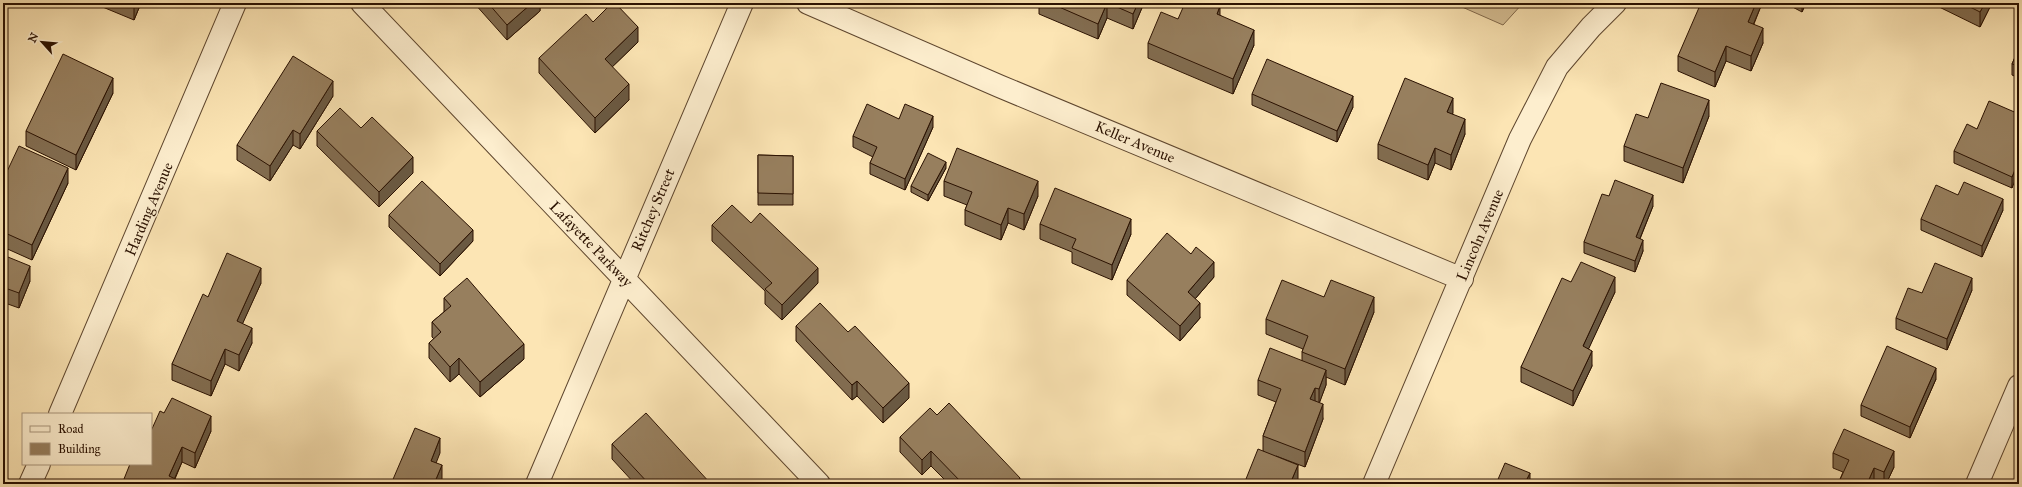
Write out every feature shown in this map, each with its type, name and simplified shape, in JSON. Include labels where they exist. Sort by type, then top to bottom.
[{"type":"street","name":"Harding Avenue","points":[[60,413],[235,3]]},
{"type":"street","name":"Lafayette Parkway","points":[[362,3],[819,484]]},
{"type":"street","name":"Ritchey Street","points":[[537,484],[742,3]]},
{"type":"street","name":"Keller Avenue","points":[[808,3],[1006,89],[1462,279]]},
{"type":"street","name":"Lincoln Avenue","points":[[1374,484],[1520,139],[1557,67],[1591,27],[1615,3]]},
{"type":"street","points":[[1977,484],[2019,386]]},
{"type":"street","points":[[30,484],[39,465]]},
{"type":"shaded area","points":[[1453,3],[1523,3],[1503,25]]},
{"type":"building","points":[[488,3],[532,3],[507,25]]},
{"type":"building","points":[[612,3],[615,3],[638,27],[605,59],[629,84],[595,118],[539,58],[586,14],[593,22]]},
{"type":"building","points":[[1050,3],[1107,3],[1098,24]]},
{"type":"building","points":[[1108,3],[1138,3],[1133,14]]},
{"type":"building","points":[[1185,3],[1212,3],[1220,6],[1217,14],[1254,30],[1233,79],[1148,43],[1161,12],[1178,19]]},
{"type":"building","points":[[1701,3],[1706,3],[1715,7],[1717,3],[1756,3],[1748,22],[1763,28],[1751,56],[1726,46],[1715,72],[1678,56]]},
{"type":"building","points":[[1962,3],[1985,3],[1980,12]]},
{"type":"building","points":[[2019,48],[2019,66],[2012,64]]},
{"type":"building","points":[[63,54],[113,78],[76,155],[26,131]]},
{"type":"building","points":[[293,56],[333,81],[300,134],[293,130],[270,166],[237,145]]},
{"type":"building","points":[[1267,59],[1353,96],[1337,131],[1252,94]]},
{"type":"building","points":[[1405,78],[1453,98],[1447,112],[1465,119],[1451,155],[1435,148],[1428,165],[1378,144]]},
{"type":"building","points":[[1661,83],[1709,100],[1683,168],[1624,146],[1636,114],[1648,118]]},
{"type":"building","points":[[1989,101],[2019,114],[2019,160],[2012,177],[1954,151],[1967,124],[1977,129]]},
{"type":"building","points":[[867,104],[899,119],[905,104],[933,116],[905,179],[870,163],[877,147],[853,136]]},
{"type":"building","points":[[340,108],[361,128],[372,117],[413,157],[379,192],[317,131]]},
{"type":"building","points":[[19,146],[68,168],[32,245],[3,232],[3,180]]},
{"type":"building","points":[[957,148],[1038,181],[1024,214],[1008,208],[1001,225],[965,210],[972,192],[944,181]]},
{"type":"building","points":[[928,153],[946,162],[928,195],[911,186]]},
{"type":"building","points":[[758,155],[793,156],[793,194],[758,193]]},
{"type":"building","points":[[1615,180],[1653,195],[1636,237],[1643,240],[1635,261],[1584,242],[1602,194],[1609,196]]},
{"type":"building","points":[[422,181],[473,230],[440,264],[389,215]]},
{"type":"building","points":[[1964,182],[2003,199],[1982,246],[1921,219],[1936,185],[1958,195]]},
{"type":"building","points":[[1055,188],[1131,219],[1112,265],[1072,248],[1076,239],[1040,224]]},
{"type":"building","points":[[732,205],[751,223],[760,213],[818,268],[782,305],[765,289],[772,283],[712,225]]},
{"type":"building","points":[[1167,233],[1191,254],[1196,247],[1214,262],[1188,292],[1200,303],[1180,326],[1127,280]]},
{"type":"building","points":[[227,253],[261,268],[237,321],[252,328],[239,355],[225,349],[211,381],[172,364],[203,294],[208,297]]},
{"type":"building","points":[[3,255],[30,266],[19,293],[5,288],[3,293]]},
{"type":"building","points":[[1581,262],[1615,277],[1583,346],[1592,351],[1573,391],[1521,367],[1562,278],[1571,282]]},
{"type":"building","points":[[1935,263],[1972,278],[1947,339],[1896,318],[1908,288],[1922,293]]},
{"type":"building","points":[[467,278],[524,344],[480,382],[459,358],[450,367],[429,343],[441,332],[432,322],[451,306],[444,298]]},
{"type":"building","points":[[1282,280],[1324,297],[1331,280],[1374,297],[1345,369],[1302,352],[1308,336],[1266,319]]},
{"type":"building","points":[[820,303],[848,332],[855,326],[909,383],[883,408],[857,381],[852,385],[796,326]]},
{"type":"building","points":[[1887,346],[1936,368],[1910,427],[1861,405]]},
{"type":"building","points":[[1270,348],[1326,370],[1319,389],[1315,388],[1310,399],[1323,404],[1305,452],[1263,436],[1281,389],[1258,380]]},
{"type":"building","points":[[172,398],[211,416],[195,453],[182,447],[169,476],[186,484],[122,484],[130,465],[152,465],[152,429],[160,411],[164,413]]},
{"type":"building","points":[[949,403],[1020,478],[1014,484],[963,484],[931,451],[922,460],[900,437],[930,408],[937,415]]},
{"type":"building","points":[[646,413],[711,484],[649,484],[612,444]]},
{"type":"building","points":[[415,428],[440,438],[431,461],[442,465],[434,484],[391,484]]},
{"type":"building","points":[[1844,429],[1894,451],[1884,472],[1874,468],[1867,484],[1838,484],[1849,460],[1833,453]]},
{"type":"building","points":[[1258,449],[1298,465],[1290,484],[1244,484]]},
{"type":"building","points":[[1505,463],[1530,473],[1527,479],[1538,484],[1496,484]]}]
